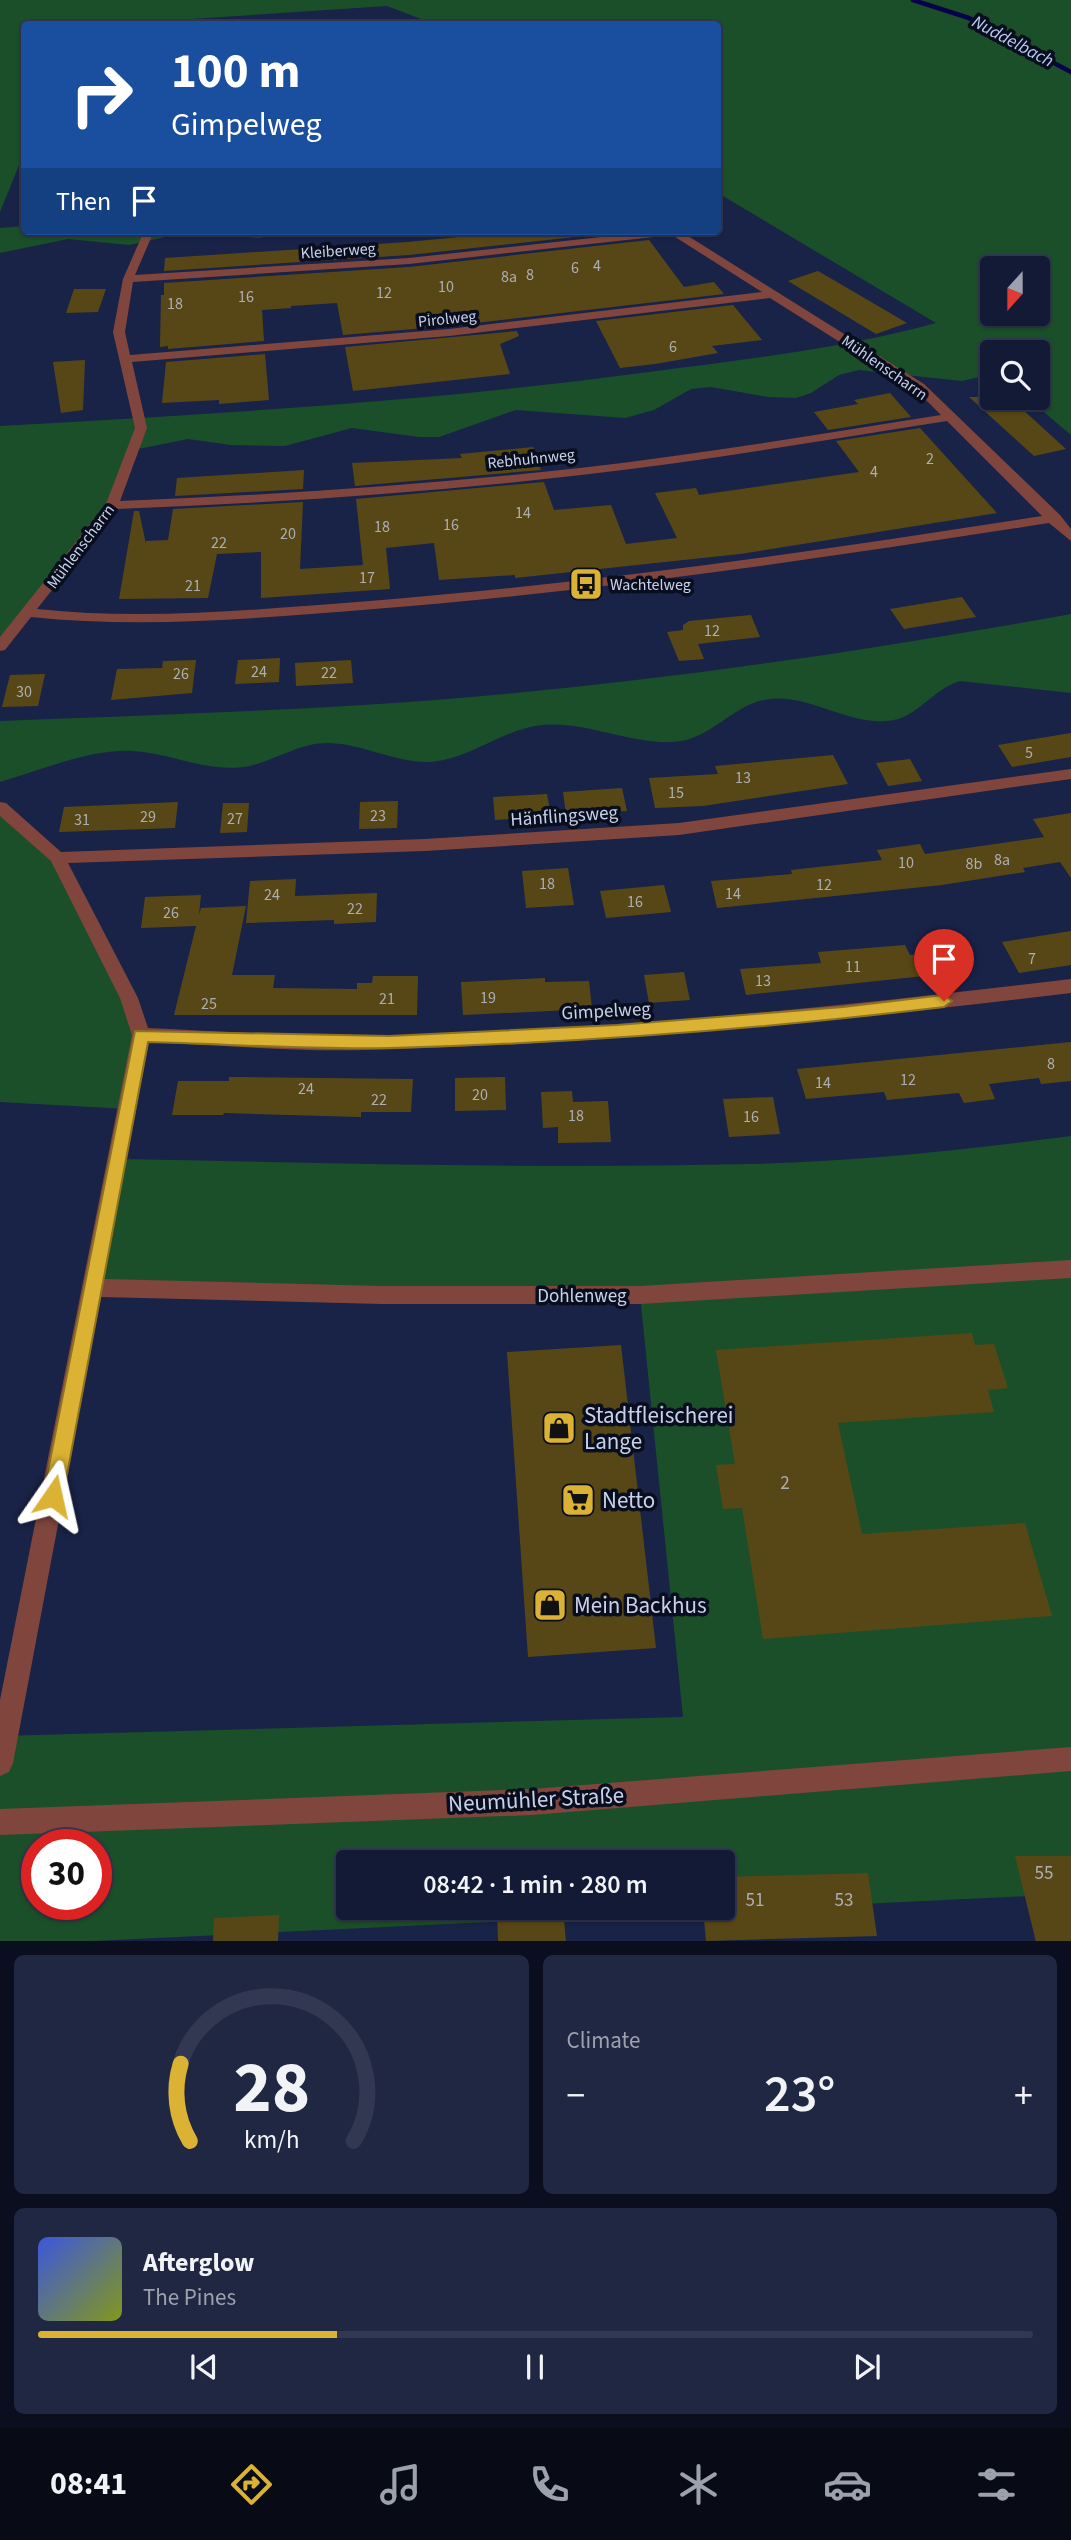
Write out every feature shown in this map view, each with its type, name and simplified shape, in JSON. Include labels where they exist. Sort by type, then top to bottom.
[{"type":"street","name":"Mühlenscharrn","points":[[0,647],[112,505],[141,428],[123,359],[119,332],[128,279],[147,235]]},
{"type":"street","name":"Kleiberweg","points":[[128,279],[409,261],[646,235]]},
{"type":"street","name":"Mühlenscharrn","points":[[678,235],[920,387],[1055,518],[1071,537]]},
{"type":"street","name":"Pirolweg","points":[[123,359],[402,339],[651,312],[772,294]]},
{"type":"street","name":"Rebhuhnweg","points":[[112,505],[240,501],[568,472],[736,451],[951,417]]},
{"type":"street","points":[[28,612],[56,616],[208,616],[424,601],[711,571],[1055,518]]},
{"type":"street","name":"Hänflingsweg","points":[[57,858],[425,845],[679,829],[1071,774]]},
{"type":"street","points":[[0,807],[57,858],[129,998],[141,1035],[0,1763]]},
{"type":"street","name":"Gimpelweg","points":[[141,1035],[363,1043],[617,1031],[843,1013],[1071,986]]},
{"type":"street","name":"Dohlenweg","points":[[93,1288],[382,1295],[640,1295],[1071,1269]]},
{"type":"street","name":"Neumühler Straße","points":[[0,1822],[532,1801],[1071,1759]]},
{"type":"green space","points":[[0,0],[1071,0],[1071,435],[1041,410],[1050,410],[1050,340],[980,340],[980,377],[962,381],[859,370],[839,375],[811,393],[796,398],[768,397],[711,387],[691,389],[654,410],[625,418],[516,410],[439,437],[352,428],[285,446],[231,445],[188,439],[133,450],[112,505],[0,647],[0,426],[163,417],[487,391],[794,352],[866,340],[936,323],[721,195],[721,21],[426,21],[387,6],[162,21],[21,21],[21,160],[0,212]]},
{"type":"green space","points":[[21,226],[21,235],[175,235],[129,245],[68,239],[0,253],[0,228]]},
{"type":"green space","points":[[214,235],[275,235],[259,238]]},
{"type":"green space","points":[[1071,614],[1071,693],[960,681],[943,689],[906,716],[881,721],[864,720],[797,700],[780,698],[751,704],[709,730],[686,740],[657,742],[575,726],[542,725],[513,732],[457,756],[427,762],[329,743],[307,746],[254,765],[229,768],[202,765],[147,752],[117,751],[66,761],[0,782],[0,721],[332,707],[466,698],[639,680],[813,657]]},
{"type":"green space","points":[[0,807],[57,858],[141,1035],[128,1109],[0,1102]]},
{"type":"green space","points":[[1071,1136],[1071,1894],[735,1910],[735,1850],[336,1850],[336,1920],[531,1920],[94,1941],[0,1941],[0,1736],[683,1717],[640,1295],[93,1288],[119,1159],[513,1166],[670,1165],[789,1163],[951,1150]]},
{"type":"building","points":[[479,235],[594,235],[409,255],[164,271],[165,258]]},
{"type":"building","points":[[649,240],[684,287],[714,282],[724,294],[449,326],[343,335],[337,303],[291,306],[262,310],[264,341],[168,349],[168,346],[160,347],[161,295],[164,295],[164,283],[409,267]]},
{"type":"building","points":[[818,271],[907,323],[876,334],[788,281]]},
{"type":"building","points":[[74,289],[106,289],[98,312],[66,313]]},
{"type":"building","points":[[733,305],[762,340],[712,346],[718,353],[655,364],[620,368],[596,321]]},
{"type":"building","points":[[517,331],[519,336],[500,344],[510,374],[353,391],[345,347]]},
{"type":"building","points":[[265,354],[269,400],[219,404],[219,400],[162,403],[166,362]]},
{"type":"building","points":[[85,360],[83,410],[61,413],[53,362]]},
{"type":"building","points":[[890,393],[911,417],[828,430],[814,412],[858,404],[854,400]]},
{"type":"building","points":[[969,397],[980,397],[980,407]]},
{"type":"building","points":[[983,410],[1023,410],[1066,449],[1034,456]]},
{"type":"building","points":[[920,428],[997,513],[740,554],[515,578],[515,575],[439,580],[434,543],[386,548],[390,589],[261,598],[261,552],[217,554],[208,598],[119,599],[134,511],[139,511],[146,544],[146,541],[168,540],[173,509],[303,502],[300,569],[363,565],[356,499],[544,482],[554,510],[611,505],[626,544],[677,538],[655,493],[696,488],[699,495],[859,472],[836,441]]},
{"type":"building","points":[[533,447],[541,470],[355,486],[352,463],[462,458],[460,454]]},
{"type":"building","points":[[304,470],[303,489],[175,496],[177,478]]},
{"type":"building","points":[[962,597],[976,617],[904,629],[890,609]]},
{"type":"building","points":[[751,615],[760,637],[698,644],[704,659],[679,661],[667,632],[683,630],[683,625],[689,621]]},
{"type":"building","points":[[280,658],[279,682],[235,684],[238,660]]},
{"type":"building","points":[[196,660],[192,693],[111,700],[117,669],[162,668],[163,661]]},
{"type":"building","points":[[351,660],[353,683],[296,686],[295,663]]},
{"type":"building","points":[[45,674],[38,706],[2,707],[10,675]]},
{"type":"building","points":[[1071,733],[1071,757],[1012,767],[998,745]]},
{"type":"building","points":[[833,755],[848,784],[703,806],[655,808],[649,778],[718,774],[715,766]]},
{"type":"building","points":[[910,759],[922,781],[888,786],[876,763]]},
{"type":"building","points":[[622,788],[627,811],[566,814],[563,792]]},
{"type":"building","points":[[547,794],[551,816],[495,820],[493,797]]},
{"type":"building","points":[[398,801],[397,828],[359,829],[360,802]]},
{"type":"building","points":[[178,802],[175,828],[59,832],[64,807]]},
{"type":"building","points":[[223,803],[249,803],[247,832],[220,833]]},
{"type":"building","points":[[1071,813],[1071,878],[1060,862],[1023,868],[1025,872],[942,885],[717,908],[711,881],[792,874],[791,870],[882,860],[877,850],[920,844],[925,854],[1044,837],[1033,819]]},
{"type":"building","points":[[568,868],[574,905],[526,908],[522,871]]},
{"type":"building","points":[[296,879],[295,896],[377,893],[376,922],[334,924],[334,920],[246,923],[250,881]]},
{"type":"building","points":[[664,885],[671,912],[606,918],[600,891]]},
{"type":"building","points":[[201,895],[199,915],[201,908],[246,906],[232,975],[275,975],[273,988],[357,989],[357,983],[372,983],[373,976],[418,976],[417,1015],[174,1015],[196,926],[141,928],[145,897]]},
{"type":"building","points":[[1071,931],[1071,965],[1019,973],[1002,942]]},
{"type":"building","points":[[905,945],[910,955],[954,950],[966,979],[927,983],[924,976],[746,995],[740,969],[821,963],[818,952]]},
{"type":"building","points":[[684,972],[690,1000],[649,1003],[644,975]]},
{"type":"building","points":[[545,978],[545,982],[589,981],[592,1009],[463,1015],[461,982]]},
{"type":"building","points":[[1071,1042],[1071,1081],[1041,1084],[1039,1078],[989,1084],[995,1099],[964,1103],[959,1093],[887,1100],[884,1092],[806,1099],[797,1069]]},
{"type":"building","points":[[229,1077],[413,1079],[411,1112],[361,1112],[361,1117],[224,1113],[172,1115],[178,1081],[229,1081]]},
{"type":"building","points":[[505,1077],[506,1110],[455,1111],[455,1078]]},
{"type":"building","points":[[572,1091],[573,1102],[608,1101],[611,1142],[558,1143],[558,1127],[543,1128],[541,1092]]},
{"type":"building","points":[[773,1097],[780,1134],[729,1137],[723,1099]]},
{"type":"building","points":[[972,1333],[975,1345],[994,1344],[1008,1388],[988,1390],[994,1412],[838,1423],[862,1534],[1025,1523],[1052,1616],[763,1639],[742,1508],[723,1509],[716,1465],[735,1464],[716,1350]]},
{"type":"building","name":"Netto","points":[[621,1345],[656,1648],[528,1657],[507,1352]]},
{"type":"building","points":[[1015,1856],[1071,1856],[1071,1941],[1036,1941]]},
{"type":"building","points":[[868,1873],[877,1936],[706,1941],[704,1920],[735,1920],[735,1877]]},
{"type":"building","points":[[279,1915],[278,1941],[213,1941],[214,1918]]},
{"type":"building","points":[[497,1920],[564,1920],[566,1941],[498,1941]]},
{"type":"waterway","name":"Nuddelbach","points":[[913,0],[969,18],[1071,72]]},
{"type":"place","name":"Wachtelweg","points":[[586,584]]},
{"type":"place","name":"Stadtfleischerei Lange","points":[[559,1428]]},
{"type":"place","name":"Netto","points":[[578,1500]]},
{"type":"place","name":"Mein Backhus","points":[[550,1605]]},
{"type":"route","points":[[53,1496],[141,1035],[389,1042],[617,1031],[843,1013],[944,1001]]}]
